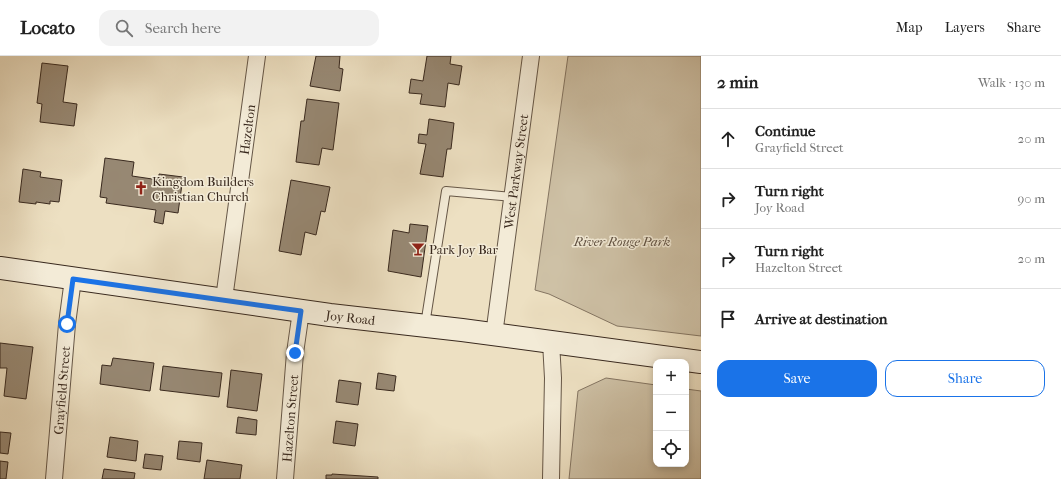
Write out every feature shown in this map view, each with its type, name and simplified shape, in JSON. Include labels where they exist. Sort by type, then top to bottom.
[{"type":"main road","name":"Joy Road","points":[[0,268],[301,311],[701,362]]},
{"type":"street","name":"Hazelton","points":[[224,299],[257,56]]},
{"type":"street","name":"West Parkway Street","points":[[494,335],[531,56]]},
{"type":"street","name":"Grayfield Street","points":[[54,479],[67,324],[73,279]]},
{"type":"street","name":"Hazelton Street","points":[[285,479],[295,353],[301,311]]},
{"type":"street","points":[[551,342],[553,378],[551,479]]},
{"type":"lane","points":[[425,326],[446,191],[512,197]]},
{"type":"green space","name":"River Rouge Park","points":[[568,56],[701,56],[701,336],[617,326],[549,294],[535,290]]},
{"type":"green space","points":[[606,378],[653,385],[653,467],[689,467],[689,389],[701,391],[701,479],[569,479],[578,391]]},
{"type":"building","points":[[316,56],[340,56],[339,68],[343,69],[340,91],[310,86]]},
{"type":"building","points":[[427,56],[451,56],[450,64],[462,66],[459,85],[448,83],[445,107],[420,104],[422,94],[409,93],[411,79],[423,81]]},
{"type":"building","points":[[42,63],[68,66],[63,102],[77,104],[74,126],[40,122],[42,104],[37,103]]},
{"type":"building","points":[[307,99],[339,103],[333,150],[322,148],[319,165],[296,162],[301,121],[304,121]]},
{"type":"building","points":[[429,119],[454,123],[451,149],[447,149],[443,177],[420,174],[426,144],[418,143],[419,134],[427,135]]},
{"type":"building","name":"Kingdom Builders Christian Church","points":[[105,158],[134,162],[132,176],[159,180],[159,174],[183,177],[178,213],[165,211],[163,224],[154,222],[156,210],[106,203],[107,198],[100,197]]},
{"type":"building","points":[[23,169],[41,172],[40,177],[62,180],[59,202],[50,201],[50,204],[36,202],[36,204],[19,202]]},
{"type":"building","points":[[291,180],[330,187],[325,212],[321,211],[316,235],[305,232],[301,255],[279,251]]},
{"type":"building","points":[[410,224],[428,226],[421,277],[388,271],[393,230],[409,233]]},
{"type":"building","points":[[0,343],[33,347],[26,399],[4,396],[7,368],[0,368]]},
{"type":"building","points":[[113,358],[154,363],[150,391],[100,384],[102,365],[111,366]]},
{"type":"building","points":[[163,366],[222,373],[219,397],[160,390]]},
{"type":"building","points":[[231,370],[262,374],[257,411],[227,407]]},
{"type":"building","points":[[378,373],[396,376],[394,391],[376,389]]},
{"type":"building","points":[[339,380],[361,383],[358,405],[336,402]]},
{"type":"building","points":[[238,417],[257,420],[256,435],[236,433]]},
{"type":"building","points":[[336,421],[358,424],[355,446],[333,443]]},
{"type":"building","points":[[0,432],[11,433],[8,454],[0,453]]},
{"type":"building","points":[[110,437],[138,441],[136,461],[107,457]]},
{"type":"building","points":[[179,441],[202,443],[200,462],[177,459]]},
{"type":"building","points":[[145,454],[163,456],[161,470],[143,468]]},
{"type":"building","points":[[207,460],[242,465],[240,479],[204,479]]},
{"type":"building","points":[[0,461],[8,462],[6,479],[0,479]]},
{"type":"building","points":[[104,469],[135,473],[134,479],[102,479]]},
{"type":"building","points":[[332,474],[378,477],[378,479],[326,479],[326,475]]},
{"type":"place","name":"Kingdom Builders Christian Church","points":[[141,188]]},
{"type":"place","name":"Park Joy Bar","points":[[418,249]]},
{"type":"route","points":[[67,324],[73,279],[301,311],[295,353]]}]
